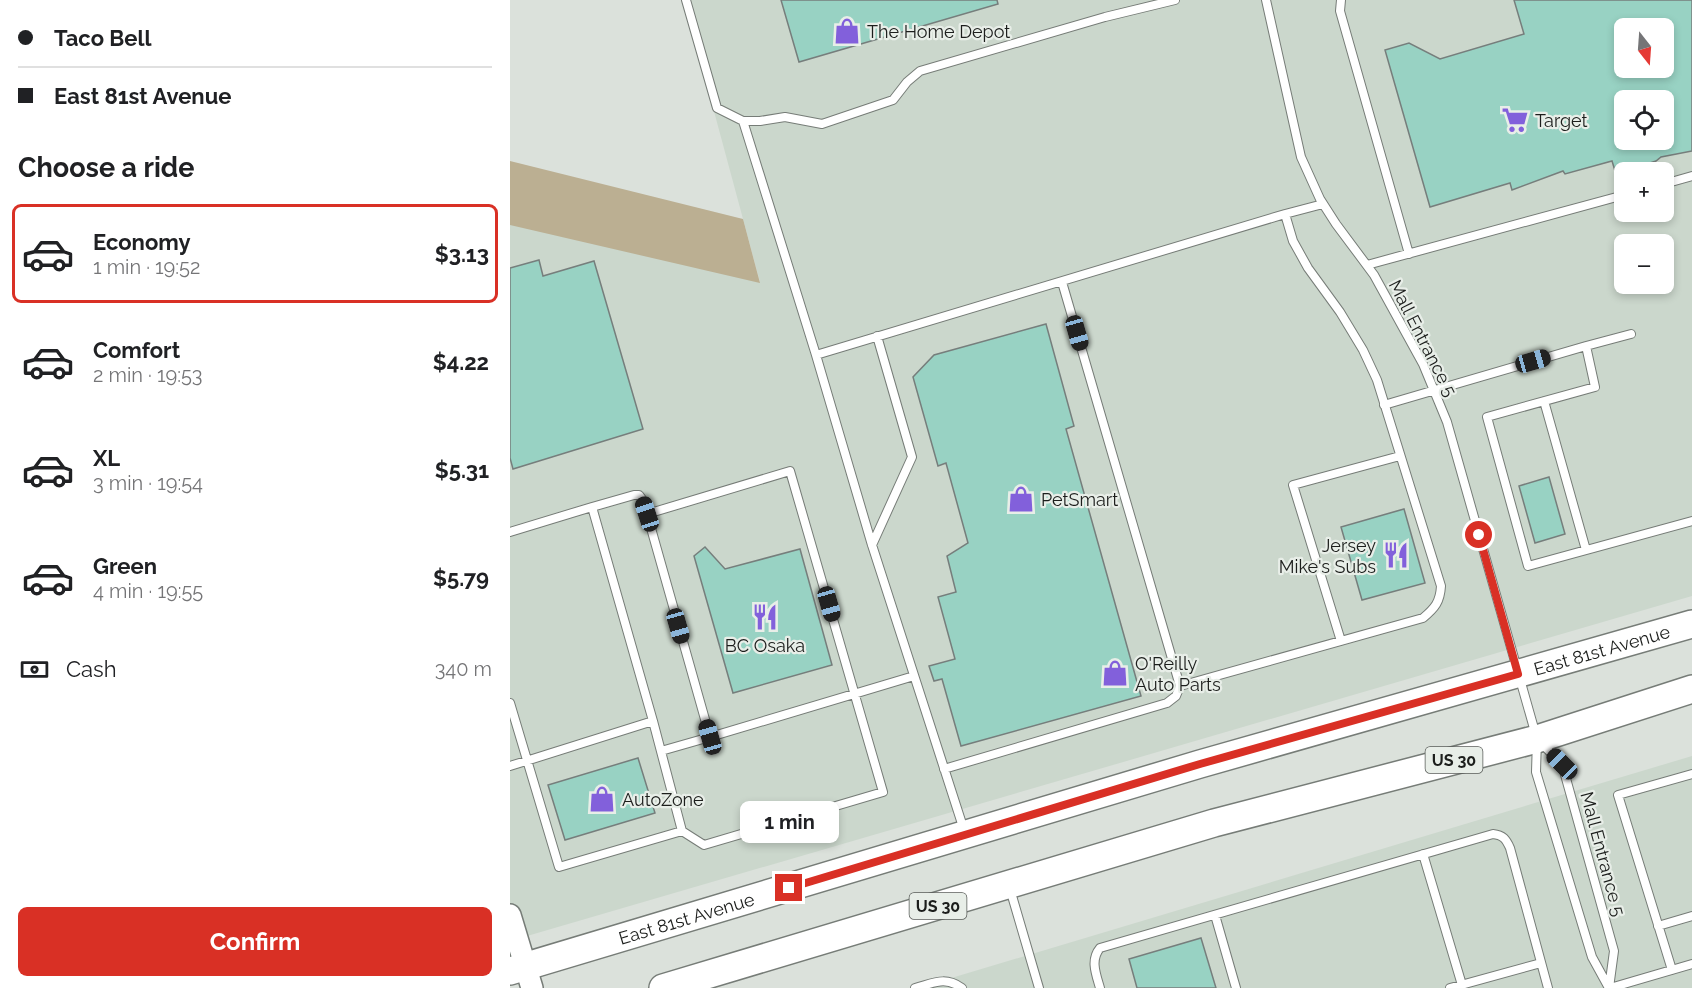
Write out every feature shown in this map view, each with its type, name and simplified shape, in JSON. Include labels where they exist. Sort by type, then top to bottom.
[{"type":"highway","name":"East 81st Avenue","points":[[523,975],[965,834],[1200,764],[1692,624]]},
{"type":"highway","name":"US 30","points":[[669,987],[1214,824],[1537,738],[1692,689]]},
{"type":"street","points":[[510,915],[523,975]]},
{"type":"lane","points":[[686,0],[717,108],[743,122],[785,117],[822,124],[892,100],[920,71],[1105,17],[1175,0]]},
{"type":"lane","name":"Mall Entrance 5","points":[[1266,0],[1301,157],[1323,204],[1374,275],[1423,364],[1447,422],[1537,738],[1536,772],[1592,957],[1609,988]]},
{"type":"lane","points":[[1341,0],[1340,11],[1409,254]]},
{"type":"lane","points":[[743,122],[816,355],[872,545],[965,834]]},
{"type":"lane","points":[[1674,181],[1692,176]]},
{"type":"lane","points":[[1367,265],[1614,198]]},
{"type":"lane","points":[[816,355],[1323,204]]},
{"type":"lane","points":[[1180,686],[1423,618],[1440,598],[1441,586],[1377,380],[1364,350],[1293,241],[1285,214]]},
{"type":"lane","points":[[944,769],[1167,703],[1176,696],[1180,686],[1062,282]]},
{"type":"lane","points":[[1384,405],[1631,334]]},
{"type":"lane","points":[[872,545],[912,457],[877,336]]},
{"type":"lane","points":[[1586,346],[1595,387],[1486,417],[1528,566],[1692,521]]},
{"type":"lane","points":[[1544,401],[1586,550]]},
{"type":"lane","points":[[1341,641],[1293,485],[1400,456]]},
{"type":"lane","points":[[592,507],[682,831],[704,845],[883,792],[790,471],[647,514]]},
{"type":"lane","points":[[510,532],[639,495],[647,514],[710,737]]},
{"type":"lane","points":[[661,751],[914,676]]},
{"type":"lane","points":[[510,703],[559,867],[682,831]]},
{"type":"lane","points":[[510,766],[653,721]]},
{"type":"lane","name":"Mall Entrance 5","points":[[1537,738],[1562,764],[1614,951],[1609,988]]},
{"type":"lane","points":[[1672,970],[1618,795],[1692,774]]},
{"type":"lane","points":[[1100,988],[1094,960],[1100,948],[1493,834],[1500,835],[1507,840],[1548,988]]},
{"type":"lane","points":[[1423,855],[1462,985]]},
{"type":"lane","points":[[1009,885],[1039,988]]},
{"type":"lane","points":[[1215,915],[1236,988]]},
{"type":"lane","points":[[1658,926],[1692,916]]},
{"type":"lane","points":[[1450,988],[1541,963]]},
{"type":"lane","points":[[1609,988],[1692,964]]},
{"type":"lane","points":[[915,988],[940,981],[952,981],[962,988]]},
{"type":"shaded area","points":[[684,0],[1692,0],[1692,596],[510,941],[510,222],[760,282]]},
{"type":"shaded area","points":[[510,161],[743,219],[760,283],[510,225]]},
{"type":"shaded area","points":[[1692,756],[1692,988],[918,988]]},
{"type":"building","name":"The Home Depot","points":[[781,0],[997,0],[998,4],[799,62]]},
{"type":"building","name":"Target","points":[[1514,0],[1692,0],[1692,151],[1661,157],[1653,162],[1614,162],[1614,168],[1612,161],[1565,174],[1563,171],[1512,190],[1510,183],[1430,207],[1385,50],[1409,43],[1440,59],[1524,34]]},
{"type":"building","points":[[539,260],[543,276],[594,261],[643,429],[513,469],[510,458],[510,268]]},
{"type":"building","points":[[1046,324],[1074,426],[1066,429],[1141,696],[961,746],[942,679],[934,681],[929,666],[955,659],[938,597],[956,592],[947,556],[968,543],[946,463],[938,466],[913,377],[934,355]]},
{"type":"building","points":[[1549,477],[1565,534],[1535,543],[1519,486]]},
{"type":"building","points":[[1404,509],[1425,583],[1362,600],[1341,527]]},
{"type":"building","name":"BC Osaka","points":[[705,547],[725,569],[800,549],[832,665],[733,693],[694,556]]},
{"type":"building","name":"AutoZone","points":[[638,758],[655,813],[565,840],[548,785]]},
{"type":"building","points":[[1201,938],[1216,988],[1137,988],[1129,959]]},
{"type":"place","name":"The Home Depot","points":[[847,31]]},
{"type":"place","name":"Target","points":[[1515,120]]},
{"type":"place","name":"PetSmart","points":[[1021,499]]},
{"type":"place","name":"Jersey Mike's Subs","points":[[1396,555]]},
{"type":"place","name":"BC Osaka","points":[[765,617]]},
{"type":"place","name":"O'Reilly Auto Parts","points":[[1115,673]]},
{"type":"place","name":"AutoZone","points":[[602,799]]},
{"type":"route","points":[[789,888],[1200,764],[1518,674],[1479,535]]}]
